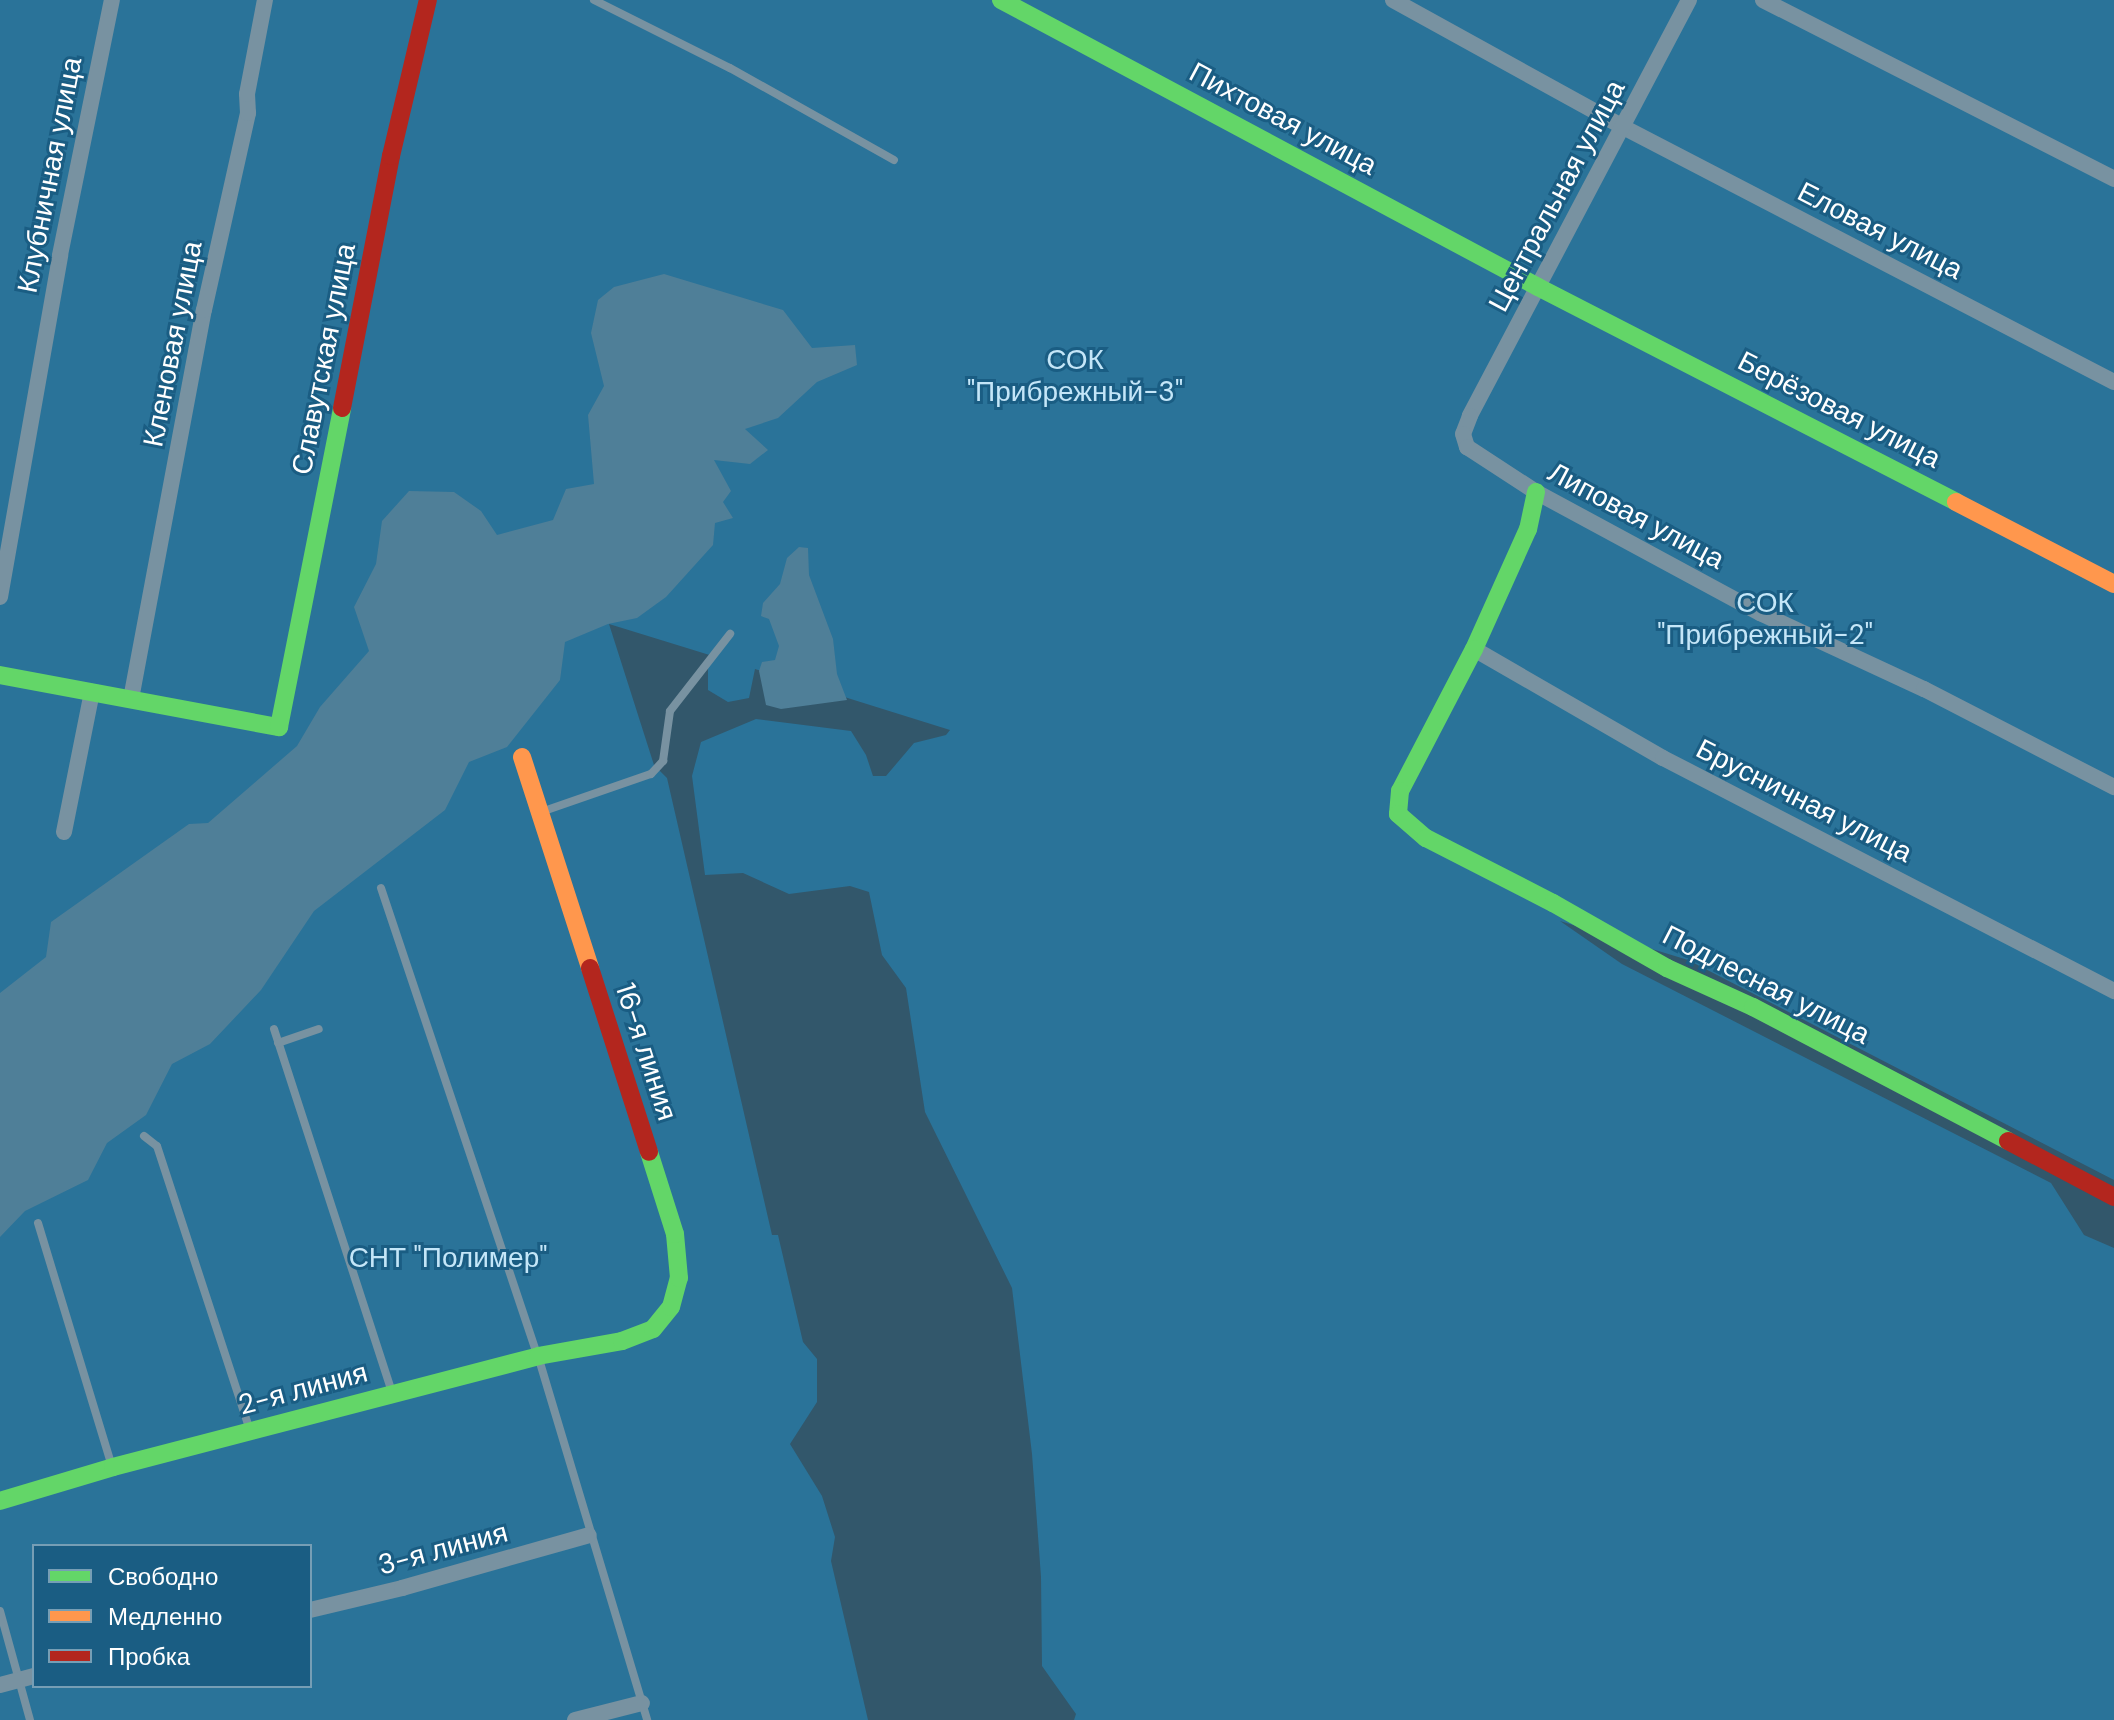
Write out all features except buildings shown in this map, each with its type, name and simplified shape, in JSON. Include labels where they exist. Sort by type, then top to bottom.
[{"type":"street","name":"Клубничная улица","points":[[0,597],[60,255],[112,0]]},
{"type":"street","name":"Кленовая улица","points":[[131,699],[204,310],[248,113],[247,94],[265,0]]},
{"type":"street","name":"Пихтовая улица","points":[[1001,0],[1538,287]]},
{"type":"street","name":"Еловая улица","points":[[1393,0],[1623,127],[2114,382]]},
{"type":"street","name":"Центральная улица","points":[[1470,416],[1689,0]]},
{"type":"street","points":[[1763,0],[2114,179]]},
{"type":"street","name":"Славутская улица","points":[[131,699],[279,727],[391,156],[428,2]]},
{"type":"street","name":"Берёзовая улица","points":[[1538,287],[2114,584]]},
{"type":"street","name":"Липовая улица","points":[[1470,416],[1463,434],[1467,447],[1536,492],[1760,613],[1924,689],[2114,787]]},
{"type":"street","points":[[1474,649],[1528,529],[1536,492]]},
{"type":"street","name":"Подлесная улица","points":[[1474,649],[1400,791],[1398,814],[1426,838],[1553,903],[1667,968],[1753,1007],[2114,1197]]},
{"type":"street","name":"Брусничная улица","points":[[1474,649],[1663,758],[2114,991]]},
{"type":"street","points":[[0,675],[131,699]]},
{"type":"street","points":[[64,832],[92,692]]},
{"type":"street","name":"16-я линия","points":[[522,757],[675,1234],[679,1278],[671,1307],[653,1329],[622,1341]]},
{"type":"street","name":"2-я линия","points":[[0,1501],[113,1467],[538,1356],[622,1341]]},
{"type":"street","name":"3-я линия","points":[[312,1610],[402,1588],[589,1535]]},
{"type":"street","points":[[0,1685],[27,1678]]},
{"type":"street","points":[[575,1720],[642,1703]]},
{"type":"lane","points":[[594,0],[755,81],[894,160]]},
{"type":"lane","points":[[540,812],[651,774],[663,761],[670,711],[730,634]]},
{"type":"lane","points":[[381,888],[538,1356],[589,1535],[647,1720]]},
{"type":"lane","points":[[274,1029],[393,1394]]},
{"type":"lane","points":[[278,1043],[319,1029]]},
{"type":"lane","points":[[144,1136],[157,1146],[250,1432]]},
{"type":"lane","points":[[38,1223],[113,1467]]},
{"type":"lane","points":[[0,1611],[27,1678],[30,1720]]},
{"type":"green space","points":[[0,0],[2114,0],[2114,1180],[1688,960],[1560,921],[1622,964],[2051,1183],[2084,1235],[2114,1248],[2114,1720],[1074,1720],[1076,1714],[1042,1666],[1041,1577],[1032,1454],[1012,1288],[925,1112],[906,988],[882,955],[869,892],[850,886],[789,894],[743,873],[705,875],[692,776],[701,742],[756,719],[851,731],[866,755],[873,776],[886,776],[914,743],[946,735],[950,730],[755,669],[749,698],[728,702],[708,690],[708,666],[716,657],[609,624],[654,765],[667,778],[772,1235],[778,1235],[803,1342],[817,1359],[817,1402],[790,1444],[822,1496],[835,1537],[831,1561],[868,1720],[0,1720]]},
{"type":"shaded area","points":[[664,274],[783,310],[812,348],[855,345],[857,365],[817,382],[778,418],[745,429],[768,450],[750,464],[714,460],[731,491],[723,502],[733,518],[715,523],[713,545],[666,597],[637,618],[608,624],[565,642],[560,680],[507,747],[469,762],[445,810],[314,911],[261,990],[210,1044],[172,1064],[146,1115],[107,1143],[88,1180],[25,1211],[0,1237],[0,993],[46,957],[51,922],[189,824],[208,823],[297,746],[320,707],[369,651],[354,607],[376,564],[382,521],[409,491],[454,492],[481,511],[497,535],[553,520],[566,489],[594,484],[588,415],[604,386],[591,333],[598,300],[614,287]]},
{"type":"shaded area","points":[[799,547],[808,548],[809,575],[833,639],[837,674],[847,700],[781,709],[766,705],[759,671],[762,662],[775,660],[779,646],[769,619],[761,616],[763,603],[780,584],[787,558]]},
{"type":"traffic: fast","points":[[1001,0],[1538,287],[1956,502]]},
{"type":"traffic: fast","points":[[0,675],[279,727],[342,408]]},
{"type":"traffic: fast","points":[[1536,492],[1528,529],[1474,649],[1400,791],[1398,814],[1426,838],[1553,903],[1667,968],[1753,1007],[2008,1141]]},
{"type":"traffic: fast","points":[[0,1501],[113,1467],[538,1356],[622,1341],[653,1329],[671,1307],[679,1278],[675,1234],[649,1152]]},
{"type":"traffic: slow","points":[[1956,502],[2114,584]]},
{"type":"traffic: slow","points":[[522,757],[590,968]]},
{"type":"traffic: jam","points":[[342,408],[391,156],[428,0]]},
{"type":"traffic: jam","points":[[590,968],[649,1152]]},
{"type":"traffic: jam","points":[[2008,1141],[2114,1197]]},
{"type":"park label","name":"СОК \"Прибрежный-3\"","points":[[1075,376]]},
{"type":"park label","name":"СОК \"Прибрежный-2\"","points":[[1765,619]]},
{"type":"park label","name":"СНТ \"Полимер\"","points":[[448,1258]]}]
